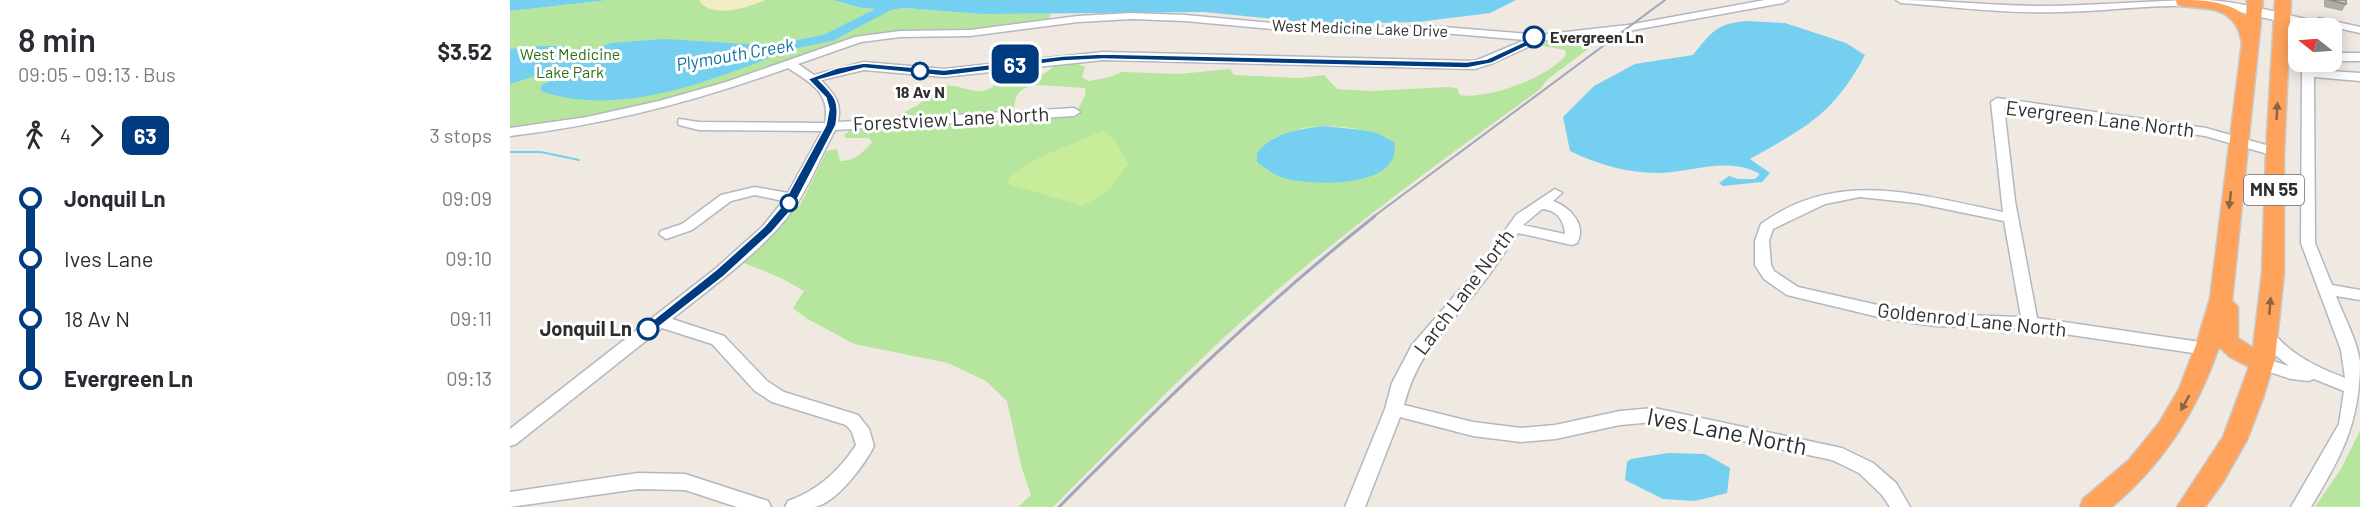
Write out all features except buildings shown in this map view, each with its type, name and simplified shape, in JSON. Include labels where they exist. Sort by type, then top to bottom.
[{"type":"highway","points":[[2182,2],[2214,6],[2236,14],[2246,26],[2249,40]]},
{"type":"highway","name":"MN 55","points":[[2092,507],[2138,468],[2158,443],[2193,388],[2207,349],[2221,298],[2237,141],[2255,5]]},
{"type":"highway","name":"MN 55","points":[[2190,507],[2214,474],[2234,440],[2251,398],[2266,336],[2273,273],[2275,152],[2283,8]]},
{"type":"highway","points":[[2224,259],[2231,264],[2232,270],[2225,324],[2227,341],[2238,351],[2260,363]]},
{"type":"street","name":"West Medicine Lake Drive","points":[[510,132],[587,120],[662,104],[900,33],[970,33],[1078,19],[1131,16],[1185,18],[1316,30],[1443,30],[1540,38],[1628,28],[1783,0]]},
{"type":"street","points":[[1901,0],[2029,9],[2082,8],[2149,1],[2255,5],[2283,8],[2291,15],[2360,30]]},
{"type":"street","points":[[2342,31],[2360,35]]},
{"type":"street","points":[[813,79],[841,70],[864,66],[944,73],[1103,56],[1467,65],[1489,61],[1540,38]]},
{"type":"street","points":[[2342,57],[2360,57]]},
{"type":"street","name":"West Medicine Lake Drive","points":[[510,137],[585,126],[663,110],[716,95],[792,66]]},
{"type":"street","points":[[510,439],[746,251],[786,209],[831,125],[834,109],[831,98],[813,79],[792,66]]},
{"type":"street","points":[[2301,507],[2334,453],[2348,424],[2354,373],[2349,350],[2308,243],[2309,72]]},
{"type":"street","points":[[2337,72],[2360,76]]},
{"type":"street","name":"Evergreen Lane North","points":[[2011,218],[1997,102],[2206,132],[2275,152]]},
{"type":"street","name":"Forestview Lane North","points":[[684,122],[699,126],[831,125],[1074,112]]},
{"type":"street","points":[[666,234],[687,227],[726,198],[755,191],[792,198]]},
{"type":"street","name":"Larch Lane North","points":[[1355,507],[1394,410],[1401,383],[1418,349],[1481,275],[1514,228],[1536,206],[1555,193]]},
{"type":"street","name":"Goldenrod Lane North","points":[[2011,218],[1859,193],[1814,202],[1775,220],[1766,227],[1762,241],[1763,265],[1769,275],[1792,291],[1891,314],[1935,320],[2030,323],[2207,349]]},
{"type":"street","points":[[1514,228],[1572,240],[1574,233],[1568,216],[1550,205],[1536,206]]},
{"type":"street","points":[[2011,218],[2030,323]]},
{"type":"street","points":[[2325,289],[2360,295]]},
{"type":"street","points":[[659,321],[718,340],[760,386],[777,397],[852,420],[860,429],[865,446],[859,455],[824,491],[795,507]]},
{"type":"street","points":[[2266,336],[2277,350],[2295,363],[2353,388]]},
{"type":"street","points":[[2260,363],[2291,373],[2323,377]]},
{"type":"street","name":"Ives Lane North","points":[[1394,410],[1496,433],[1522,435],[1550,432],[1631,414],[1654,415],[1836,453],[1866,468],[1889,489],[1900,507]]},
{"type":"street","points":[[510,500],[638,481],[685,482],[761,507]]},
{"type":"green space","name":"West Medicine Lake Park","points":[[608,0],[833,0],[862,8],[888,10],[905,8],[982,14],[1049,13],[1052,15],[1038,23],[993,28],[881,33],[662,104],[510,132],[510,11]]},
{"type":"green space","points":[[1581,38],[1599,41],[1549,78],[1539,90],[1372,214],[1275,292],[1190,370],[1053,507],[1018,507],[1031,495],[1021,465],[1007,401],[986,381],[948,363],[854,344],[806,318],[793,308],[804,291],[781,278],[742,262],[800,205],[827,151],[837,149],[840,161],[850,160],[858,156],[872,142],[869,138],[846,138],[844,135],[849,131],[958,124],[961,117],[896,120],[897,116],[918,105],[939,87],[954,86],[984,91],[1006,77],[1021,74],[1037,76],[1049,70],[1056,63],[1071,61],[1085,67],[1082,77],[1089,81],[1122,72],[1178,74],[1230,69],[1234,75],[1300,78],[1324,75],[1337,89],[1370,91],[1447,87],[1457,88],[1460,95],[1472,96],[1501,90],[1532,79],[1558,63],[1566,55],[1565,50],[1543,46],[1543,43]],"holes":[[[1040,85],[1085,88],[1086,94],[1078,109],[1013,111],[1016,99],[1023,89]],[[1323,126],[1369,131],[1394,142],[1382,171],[1357,179],[1332,182],[1280,177],[1274,138],[1303,128]]]},
{"type":"green space","points":[[1103,131],[1115,140],[1128,164],[1110,189],[1083,206],[1008,184],[1009,178],[1026,165]]},
{"type":"green space","points":[[2360,431],[2360,507],[2315,507],[2341,469]]},
{"type":"sand","points":[[765,0],[740,9],[721,11],[705,6],[699,1]]},
{"type":"water","points":[[510,0],[608,0],[510,11]]},
{"type":"water","points":[[833,0],[1516,0],[1490,13],[1418,22],[1323,24],[1204,12],[982,14],[905,8],[888,10],[862,8]]},
{"type":"water","points":[[1747,21],[1785,23],[1846,43],[1865,55],[1842,92],[1817,118],[1750,159],[1770,173],[1762,182],[1723,186],[1719,183],[1729,176],[1738,179],[1755,179],[1760,174],[1736,166],[1710,166],[1660,173],[1636,172],[1592,160],[1570,151],[1563,117],[1594,86],[1635,64],[1693,55],[1715,30],[1728,24]]},
{"type":"water","points":[[664,39],[780,46],[782,53],[695,84],[634,98],[573,99],[543,92],[540,89],[542,85],[554,79],[553,74],[542,74],[510,84],[510,49],[562,46],[570,49],[568,57],[577,57],[611,43]]},
{"type":"water","points":[[1323,126],[1377,133],[1394,142],[1393,158],[1384,169],[1370,177],[1331,183],[1281,177],[1257,162],[1257,153],[1278,136]]},
{"type":"water","points":[[1668,453],[1705,454],[1730,468],[1727,493],[1695,501],[1663,499],[1625,480],[1627,462],[1631,459]]},
{"type":"waterway","name":"Plymouth Creek","points":[[757,52],[827,38],[904,0]]},
{"type":"waterway","points":[[510,152],[541,152],[579,160]]},
{"type":"railway","points":[[1373,217],[1665,0]]},
{"type":"railway","points":[[1059,507],[1252,320],[1375,216]]},
{"type":"bus line","name":"63","points":[[648,329],[746,251],[786,209],[831,125],[834,109],[831,98],[813,79],[841,70],[864,66],[944,73],[1103,56],[1467,65],[1483,64],[1540,38],[1534,37]]},
{"type":"place","name":"Evergreen Ln","points":[[1534,37]]},
{"type":"place","name":"18 Av N","points":[[920,71]]},
{"type":"place","name":"Jonquil Ln","points":[[648,329]]}]
